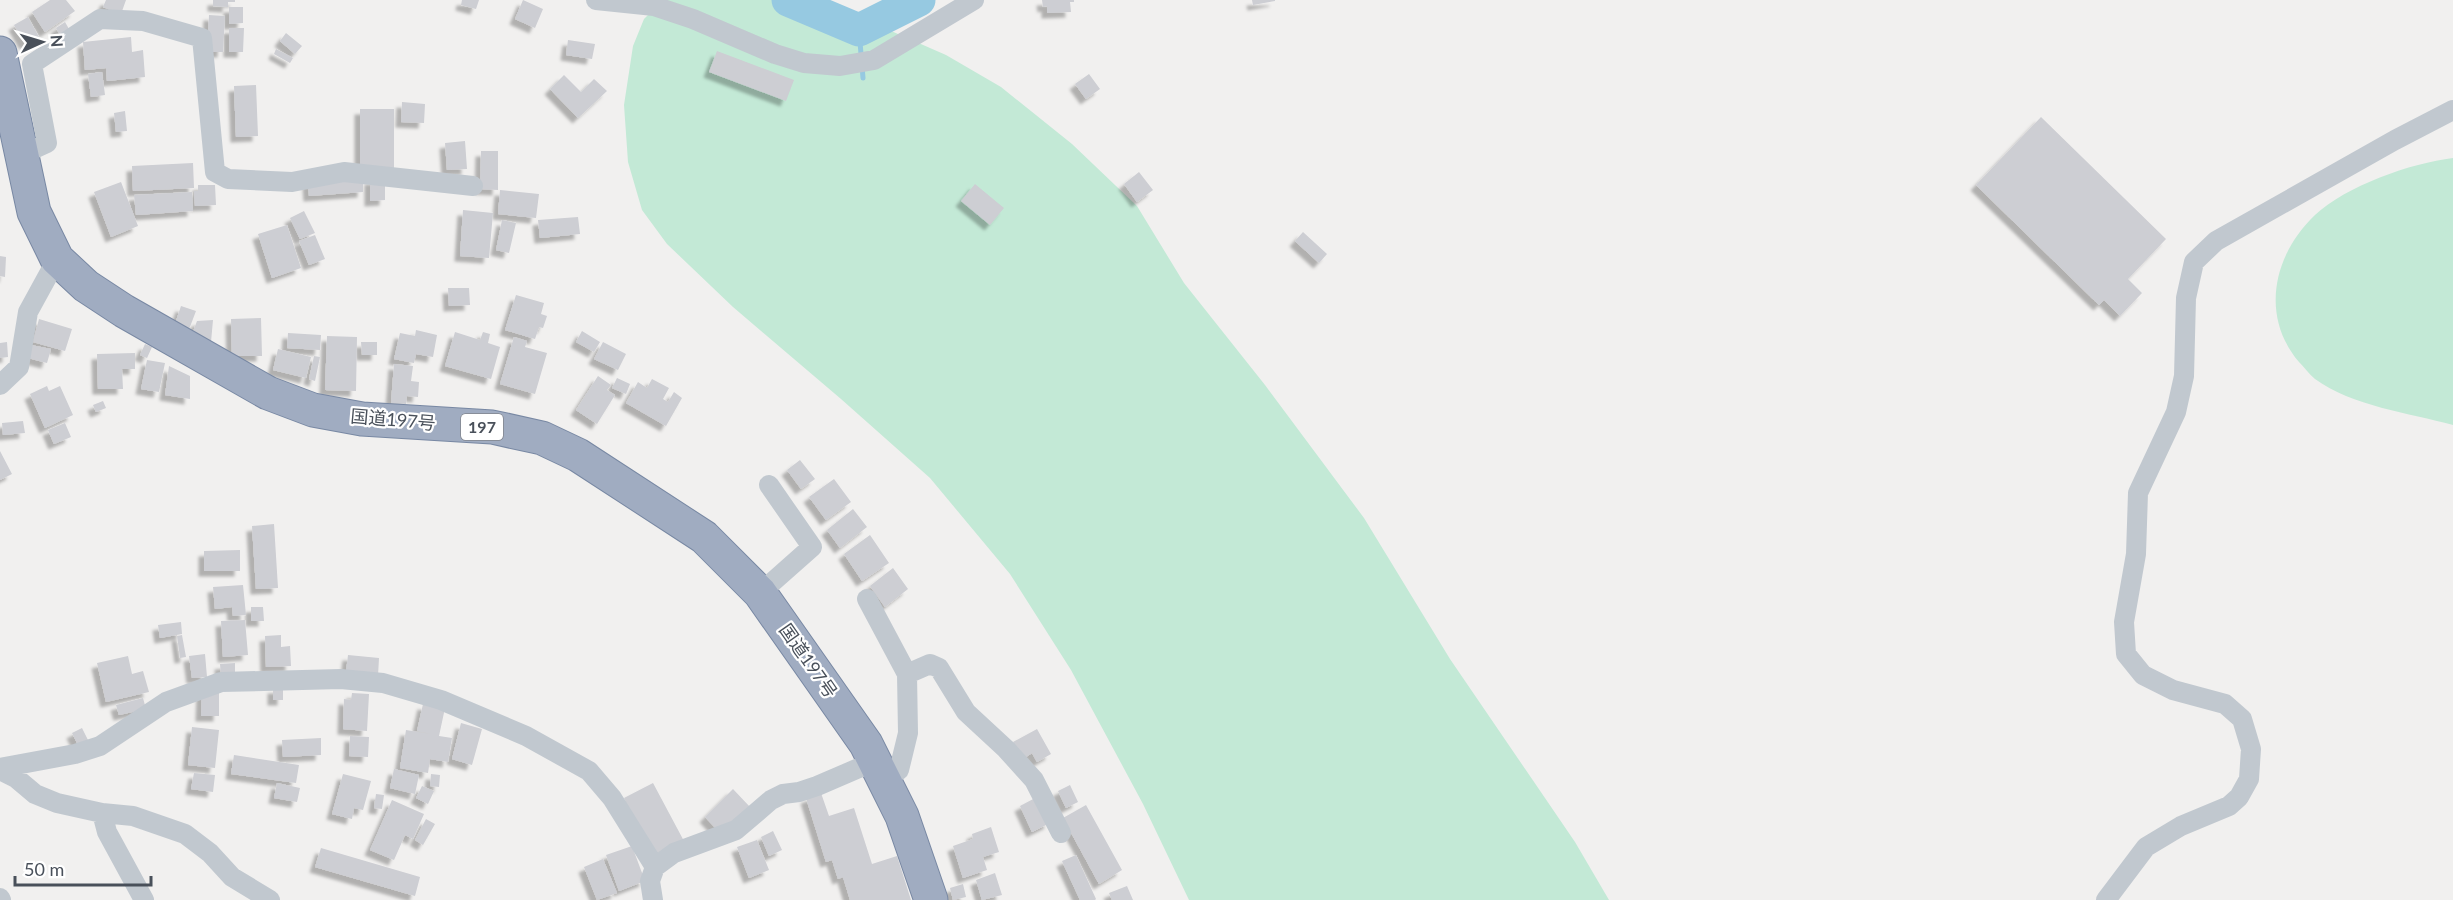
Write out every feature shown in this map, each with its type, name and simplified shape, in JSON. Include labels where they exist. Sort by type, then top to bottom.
[{"type":"highway","name":"国道197号","points":[[0,53],[6,103],[23,154],[34,212],[57,260],[86,286],[124,311],[268,393],[313,410],[362,419],[492,427],[542,438],[578,455],[704,537],[760,592],[866,744],[903,816],[931,900]]},
{"type":"street","points":[[596,0],[654,6],[693,19],[775,54],[804,63],[840,66],[874,60],[974,0]]},
{"type":"street","points":[[23,154],[47,143],[32,64],[100,19],[143,21],[202,38],[215,172],[228,179],[292,182],[344,172],[473,186]]},
{"type":"street","points":[[2106,900],[2146,847],[2181,826],[2229,806],[2239,796],[2249,779],[2251,749],[2242,719],[2225,704],[2173,690],[2143,675],[2126,654],[2124,622],[2136,554],[2138,493],[2176,412],[2184,375],[2186,297],[2194,262],[2216,241],[2453,110]]},
{"type":"street","points":[[0,385],[19,367],[28,312],[57,260]]},
{"type":"street","points":[[760,592],[812,547],[769,485]]},
{"type":"street","points":[[653,900],[650,881],[655,867],[674,853],[736,830],[771,800],[783,794],[879,771],[899,770],[908,733],[907,674],[867,599]]},
{"type":"street","points":[[907,674],[930,664],[939,668],[966,712],[1006,749],[1034,780],[1061,833]]},
{"type":"street","points":[[0,769],[75,754],[100,746],[166,702],[221,682],[341,679],[383,682],[441,700],[526,736],[589,771],[612,798],[655,867]]},
{"type":"street","points":[[0,769],[16,778],[35,794],[57,803],[102,813],[133,816],[185,834],[210,853],[232,877],[270,900]]},
{"type":"street","points":[[102,813],[107,832],[144,900]]},
{"type":"green space","points":[[663,0],[804,0],[882,27],[946,55],[1001,87],[1072,144],[1137,206],[1184,283],[1265,385],[1364,518],[1450,659],[1575,842],[1609,900],[1189,900],[1143,804],[1071,670],[1010,574],[930,478],[733,307],[667,244],[642,210],[628,162],[624,105],[633,46],[644,19]]},
{"type":"green space","points":[[2453,158],[2453,425],[2363,402],[2346,396],[2315,379],[2299,362],[2287,344],[2279,325],[2276,306],[2281,267],[2289,248],[2315,215],[2328,204],[2361,186],[2399,171]]},
{"type":"building","points":[[50,0],[66,0],[75,11],[45,32],[32,12]]},
{"type":"building","points":[[106,0],[126,0],[121,14],[103,7]]},
{"type":"building","points":[[213,0],[235,0],[235,2],[228,2],[228,7],[213,6]]},
{"type":"building","points":[[462,0],[479,0],[476,9],[461,5]]},
{"type":"building","points":[[523,0],[543,9],[535,28],[515,19]]},
{"type":"building","points":[[1042,0],[1074,0],[1074,2],[1070,2],[1071,12],[1047,13],[1047,6],[1043,7]]},
{"type":"building","points":[[1252,0],[1275,0],[1275,1],[1253,5]]},
{"type":"building","points":[[229,7],[243,7],[243,23],[229,24]]},
{"type":"building","points":[[209,15],[225,16],[223,52],[207,52]]},
{"type":"building","points":[[28,17],[39,37],[25,44],[14,25]]},
{"type":"building","points":[[65,22],[69,29],[60,35],[56,28]]},
{"type":"building","points":[[229,28],[244,28],[243,52],[229,52]]},
{"type":"building","points":[[286,33],[302,46],[295,54],[280,41]]},
{"type":"building","points":[[131,37],[132,52],[143,50],[145,77],[107,81],[106,68],[85,70],[83,42]]},
{"type":"building","points":[[568,40],[595,44],[592,59],[566,55]]},
{"type":"building","points":[[276,49],[293,58],[290,63],[274,54]]},
{"type":"building","points":[[717,51],[794,80],[786,101],[709,72]]},
{"type":"building","points":[[102,72],[105,95],[91,97],[88,74]]},
{"type":"building","points":[[1089,74],[1100,89],[1086,99],[1075,84]]},
{"type":"building","points":[[564,75],[581,92],[594,79],[607,91],[578,118],[550,89]]},
{"type":"building","points":[[256,85],[258,136],[236,137],[234,86]]},
{"type":"building","points":[[402,102],[425,104],[424,123],[401,122]]},
{"type":"building","points":[[360,109],[394,109],[394,172],[360,173]]},
{"type":"building","points":[[125,111],[127,131],[116,132],[114,113]]},
{"type":"building","points":[[2041,117],[2166,239],[2128,279],[2142,293],[2120,316],[2104,300],[2099,305],[1976,185]]},
{"type":"building","points":[[465,141],[467,169],[447,170],[445,143]]},
{"type":"building","points":[[481,151],[498,151],[498,190],[480,189]]},
{"type":"building","points":[[193,163],[194,188],[133,191],[132,166]]},
{"type":"building","points":[[1139,172],[1153,190],[1137,202],[1124,184]]},
{"type":"building","points":[[363,179],[363,192],[309,196],[308,182]]},
{"type":"building","points":[[370,179],[385,179],[385,200],[370,201]]},
{"type":"building","points":[[121,182],[138,226],[111,237],[94,192]]},
{"type":"building","points":[[975,184],[1004,208],[990,225],[961,201]]},
{"type":"building","points":[[198,185],[215,185],[216,205],[195,206],[194,191],[198,191]]},
{"type":"building","points":[[500,190],[539,194],[536,218],[498,214]]},
{"type":"building","points":[[192,192],[193,211],[136,215],[134,195]]},
{"type":"building","points":[[463,210],[493,213],[489,258],[460,256]]},
{"type":"building","points":[[304,211],[315,233],[300,239],[290,218]]},
{"type":"building","points":[[578,217],[580,234],[540,238],[538,220]]},
{"type":"building","points":[[502,220],[516,223],[509,253],[496,250]]},
{"type":"building","points":[[287,225],[301,268],[272,278],[258,234]]},
{"type":"building","points":[[1303,232],[1327,254],[1319,263],[1295,241]]},
{"type":"building","points":[[315,235],[325,259],[309,265],[299,241]]},
{"type":"building","points":[[0,256],[6,257],[5,277],[0,276]]},
{"type":"building","points":[[448,288],[469,288],[470,305],[449,306]]},
{"type":"building","points":[[516,295],[544,303],[541,314],[547,316],[543,328],[539,327],[535,339],[505,330]]},
{"type":"building","points":[[181,306],[196,311],[188,332],[174,327]]},
{"type":"building","points":[[261,318],[262,356],[232,356],[231,319]]},
{"type":"building","points":[[39,319],[72,329],[65,351],[33,342]]},
{"type":"building","points":[[213,320],[211,342],[193,332],[197,321]]},
{"type":"building","points":[[416,330],[437,335],[433,357],[416,354],[414,363],[394,359],[400,333],[415,336]]},
{"type":"building","points":[[582,331],[600,342],[594,352],[576,342]]},
{"type":"building","points":[[455,332],[480,340],[483,332],[490,334],[488,343],[500,347],[491,379],[445,366]]},
{"type":"building","points":[[288,333],[321,335],[320,350],[287,348]]},
{"type":"building","points":[[327,336],[357,337],[356,391],[325,390]]},
{"type":"building","points":[[514,337],[527,341],[525,347],[547,353],[535,394],[500,384]]},
{"type":"building","points":[[7,342],[8,357],[0,358],[0,343]]},
{"type":"building","points":[[361,342],[377,342],[377,355],[362,355]]},
{"type":"building","points":[[603,342],[626,354],[618,370],[594,359]]},
{"type":"building","points":[[145,344],[152,347],[147,358],[140,355]]},
{"type":"building","points":[[31,345],[51,349],[47,363],[28,358]]},
{"type":"building","points":[[278,349],[311,357],[306,378],[273,370]]},
{"type":"building","points":[[135,353],[135,369],[122,369],[123,389],[98,389],[97,354]]},
{"type":"building","points":[[314,356],[320,357],[315,381],[309,379]]},
{"type":"building","points":[[147,360],[165,363],[159,392],[141,389]]},
{"type":"building","points":[[394,364],[413,366],[411,381],[419,382],[418,397],[407,396],[406,404],[391,403]]},
{"type":"building","points":[[169,366],[190,376],[190,399],[165,395]]},
{"type":"building","points":[[598,376],[611,385],[607,390],[615,395],[597,424],[576,410]]},
{"type":"building","points":[[617,378],[630,384],[626,394],[612,388]]},
{"type":"building","points":[[652,379],[669,388],[663,399],[668,402],[674,392],[682,398],[666,426],[626,403],[638,382],[647,388]]},
{"type":"building","points":[[47,386],[49,391],[60,386],[73,415],[45,428],[30,394]]},
{"type":"building","points":[[103,401],[106,408],[96,412],[93,405]]},
{"type":"building","points":[[23,421],[25,433],[3,435],[2,423]]},
{"type":"building","points":[[65,423],[71,437],[54,444],[48,430]]},
{"type":"building","points":[[0,451],[12,474],[0,480]]},
{"type":"building","points":[[800,460],[815,479],[801,489],[787,470]]},
{"type":"building","points":[[834,479],[851,502],[826,520],[809,497]]},
{"type":"building","points":[[853,509],[867,527],[840,548],[827,530]]},
{"type":"building","points":[[274,524],[278,588],[256,589],[252,526]]},
{"type":"building","points":[[870,535],[889,563],[862,581],[844,554]]},
{"type":"building","points":[[240,550],[240,571],[204,571],[204,551]]},
{"type":"building","points":[[893,568],[908,589],[885,607],[870,586]]},
{"type":"building","points":[[243,585],[246,615],[233,616],[232,607],[215,609],[213,587]]},
{"type":"building","points":[[251,607],[263,607],[264,621],[251,621]]},
{"type":"building","points":[[245,620],[248,655],[223,657],[221,621]]},
{"type":"building","points":[[181,622],[182,634],[160,638],[158,625]]},
{"type":"building","points":[[182,635],[186,657],[180,658],[177,636]]},
{"type":"building","points":[[281,635],[281,647],[290,646],[291,666],[266,667],[265,636]]},
{"type":"building","points":[[205,654],[207,677],[192,678],[189,656]]},
{"type":"building","points":[[348,655],[379,658],[378,676],[346,672]]},
{"type":"building","points":[[128,656],[132,674],[143,671],[149,692],[106,702],[97,663]]},
{"type":"building","points":[[235,663],[235,675],[221,676],[220,664]]},
{"type":"building","points":[[273,688],[283,688],[283,700],[273,700]]},
{"type":"building","points":[[202,691],[219,692],[219,716],[201,716]]},
{"type":"building","points":[[352,693],[369,694],[367,731],[343,729],[344,699],[351,700]]},
{"type":"building","points":[[143,698],[146,709],[119,715],[116,705]]},
{"type":"building","points":[[423,704],[445,708],[439,736],[452,738],[448,762],[430,759],[428,773],[400,768],[406,730],[431,734],[417,731]]},
{"type":"building","points":[[461,723],[482,729],[472,765],[452,759]]},
{"type":"building","points":[[192,727],[219,730],[215,768],[188,765]]},
{"type":"building","points":[[82,728],[88,740],[78,745],[72,733]]},
{"type":"building","points":[[1037,729],[1051,754],[1037,762],[1032,753],[1023,759],[1013,742]]},
{"type":"building","points":[[350,736],[369,737],[368,757],[349,756]]},
{"type":"building","points":[[321,738],[321,755],[283,757],[282,740]]},
{"type":"building","points":[[234,755],[299,765],[296,783],[231,774]]},
{"type":"building","points":[[394,769],[419,775],[415,794],[390,788]]},
{"type":"building","points":[[194,773],[215,775],[213,792],[191,789]]},
{"type":"building","points":[[343,774],[371,781],[363,810],[354,808],[352,819],[332,814]]},
{"type":"building","points":[[431,774],[440,775],[439,787],[430,786]]},
{"type":"building","points":[[277,783],[300,788],[297,802],[274,798]]},
{"type":"building","points":[[653,783],[685,843],[656,858],[624,798]]},
{"type":"building","points":[[1070,785],[1078,802],[1066,808],[1058,791]]},
{"type":"building","points":[[422,786],[434,791],[428,804],[416,798]]},
{"type":"building","points":[[733,789],[750,807],[721,834],[705,817]]},
{"type":"building","points":[[821,793],[829,816],[854,808],[872,864],[897,856],[911,900],[850,900],[843,877],[838,879],[832,860],[826,862],[806,798]]},
{"type":"building","points":[[376,794],[384,795],[382,809],[374,808]]},
{"type":"building","points":[[1037,797],[1050,823],[1032,832],[1020,806]]},
{"type":"building","points":[[392,800],[424,814],[413,839],[405,835],[394,860],[370,850]]},
{"type":"building","points":[[1086,805],[1122,870],[1099,884],[1063,818]]},
{"type":"building","points":[[426,819],[435,824],[423,845],[415,840]]},
{"type":"building","points":[[991,827],[999,852],[983,857],[987,870],[963,878],[953,846],[973,839],[972,834]]},
{"type":"building","points":[[773,831],[782,850],[769,856],[761,837]]},
{"type":"building","points":[[757,840],[769,870],[749,878],[737,847]]},
{"type":"building","points":[[632,846],[645,881],[619,891],[606,855]]},
{"type":"building","points":[[321,848],[420,877],[415,896],[315,867]]},
{"type":"building","points":[[1076,855],[1095,900],[1080,900],[1062,861]]},
{"type":"building","points":[[603,859],[617,893],[597,900],[584,867]]},
{"type":"building","points":[[995,873],[1002,895],[982,900],[976,880]]},
{"type":"building","points":[[963,884],[966,897],[953,900],[950,888]]},
{"type":"building","points":[[1127,886],[1133,900],[1112,900],[1109,893]]},
{"type":"waterway","points":[[788,0],[859,30],[919,0]]},
{"type":"waterway","points":[[859,30],[863,78]]}]
